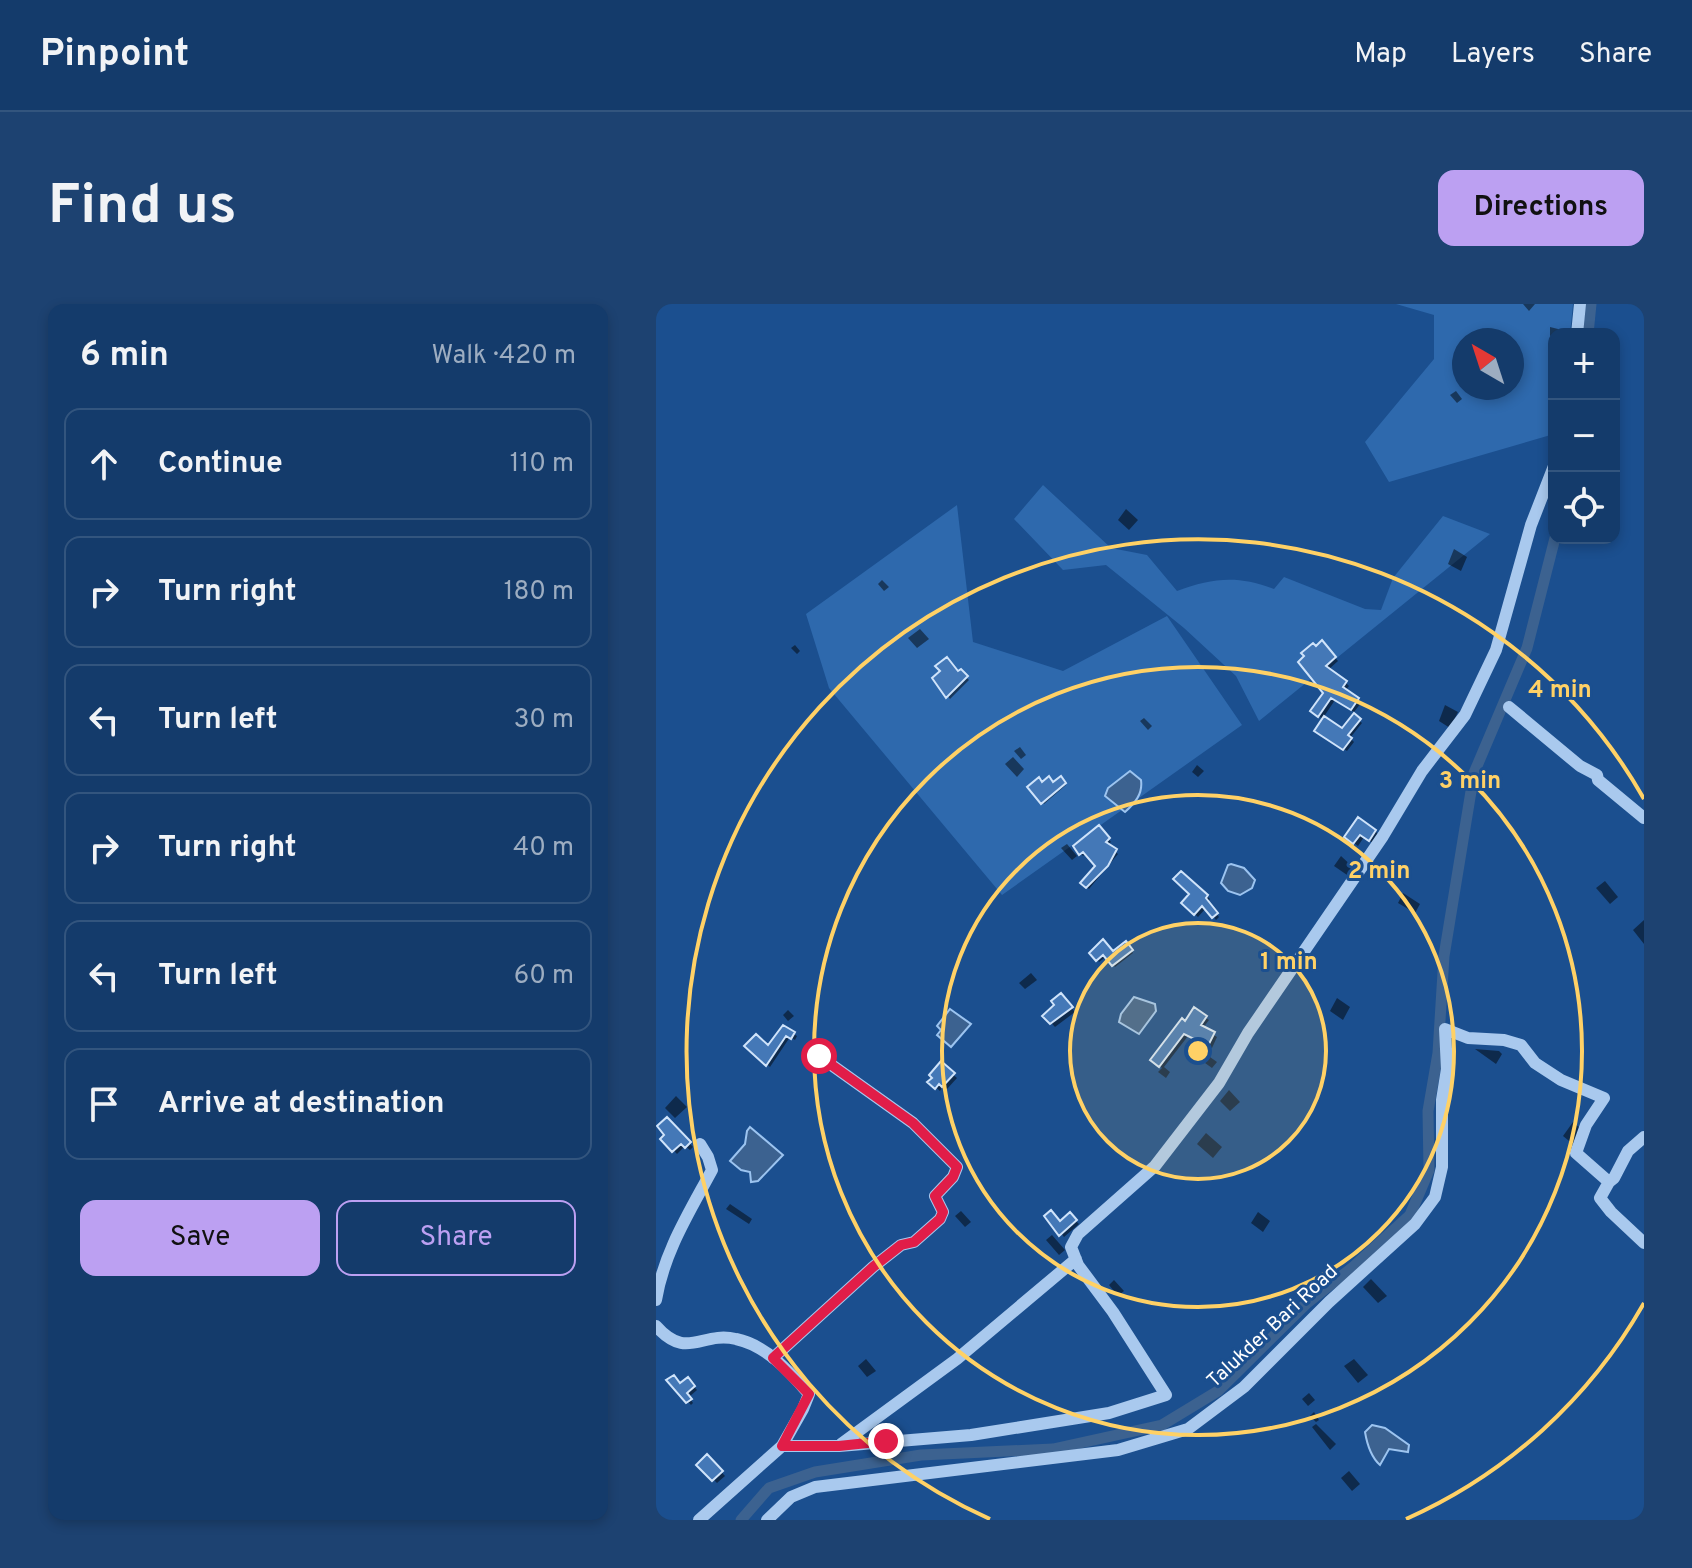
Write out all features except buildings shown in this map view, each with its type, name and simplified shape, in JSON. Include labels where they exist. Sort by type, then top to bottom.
[{"type":"street","points":[[1578,328],[1580,304]]},
{"type":"street","points":[[782,1446],[839,1446],[971,1435],[1109,1413],[1166,1395],[1071,1247],[1078,1234],[1155,1166],[1219,1083],[1293,964],[1383,836],[1422,771],[1465,715],[1496,650],[1531,525],[1552,472]]},
{"type":"street","points":[[1509,707],[1580,766],[1597,775],[1598,780],[1644,818]]},
{"type":"street","name":"Talukder Bari Road","points":[[767,1520],[791,1497],[815,1487],[1118,1450],[1188,1429],[1244,1387],[1329,1302],[1415,1224],[1435,1197],[1442,1167],[1442,1100],[1447,1069],[1445,1029],[1468,1038],[1504,1040],[1521,1045],[1535,1063],[1604,1098],[1586,1125],[1576,1153],[1609,1182]]},
{"type":"street","points":[[773,1358],[873,1267],[901,1245],[914,1242],[940,1219],[943,1212],[935,1196],[953,1177],[957,1167],[913,1123],[819,1056]]},
{"type":"street","points":[[1644,1137],[1628,1151],[1600,1198],[1644,1243]]},
{"type":"street","points":[[656,1300],[659,1281],[678,1229],[712,1170],[700,1144]]},
{"type":"street","points":[[839,1446],[957,1359],[1076,1259]]},
{"type":"street","points":[[656,1326],[676,1342],[688,1345],[710,1339],[733,1338],[751,1344],[773,1358],[809,1394],[782,1446],[699,1520]]},
{"type":"shaded area","points":[[1396,304],[1573,304],[1571,328],[1548,328],[1548,436],[1389,482],[1365,442],[1434,359],[1434,315]]},
{"type":"shaded area","points":[[1043,485],[1111,548],[1147,555],[1177,591],[1225,580],[1274,589],[1284,577],[1365,609],[1381,610],[1393,578],[1443,516],[1490,534],[1259,721],[1236,676],[1184,628],[1106,565],[1063,570],[1014,519]]},
{"type":"shaded area","points":[[957,505],[973,642],[1063,671],[1167,616],[1242,725],[1002,895],[829,688],[806,614]]},
{"type":"shaded area","points":[[1130,771],[1141,780],[1141,790],[1125,812],[1105,796],[1108,788]]},
{"type":"shaded area","points":[[1231,864],[1244,868],[1255,880],[1252,888],[1240,895],[1228,891],[1221,883]]},
{"type":"shaded area","points":[[1134,997],[1155,1004],[1156,1011],[1139,1034],[1119,1022],[1121,1014]]},
{"type":"shaded area","points":[[950,1009],[971,1024],[951,1047],[937,1035],[941,1030],[937,1026]]},
{"type":"shaded area","points":[[750,1127],[783,1155],[758,1181],[751,1182],[750,1172],[741,1170],[730,1161],[745,1144]]},
{"type":"shaded area","points":[[1372,1425],[1385,1428],[1409,1445],[1408,1452],[1389,1449],[1380,1465],[1368,1446],[1365,1432]]},
{"type":"waterway","points":[[1589,328],[1591,304]]},
{"type":"waterway","points":[[741,1520],[769,1488],[815,1472],[921,1455],[1053,1449],[1162,1425],[1218,1391],[1306,1304],[1353,1267],[1410,1215],[1429,1170],[1428,1111],[1438,1053],[1444,956],[1474,773],[1527,648],[1553,544]]},
{"type":"route","points":[[819,1056],[913,1123],[957,1167],[953,1177],[935,1196],[943,1212],[940,1219],[914,1242],[901,1245],[873,1267],[773,1358],[809,1394],[782,1446],[839,1446],[886,1441]]}]
